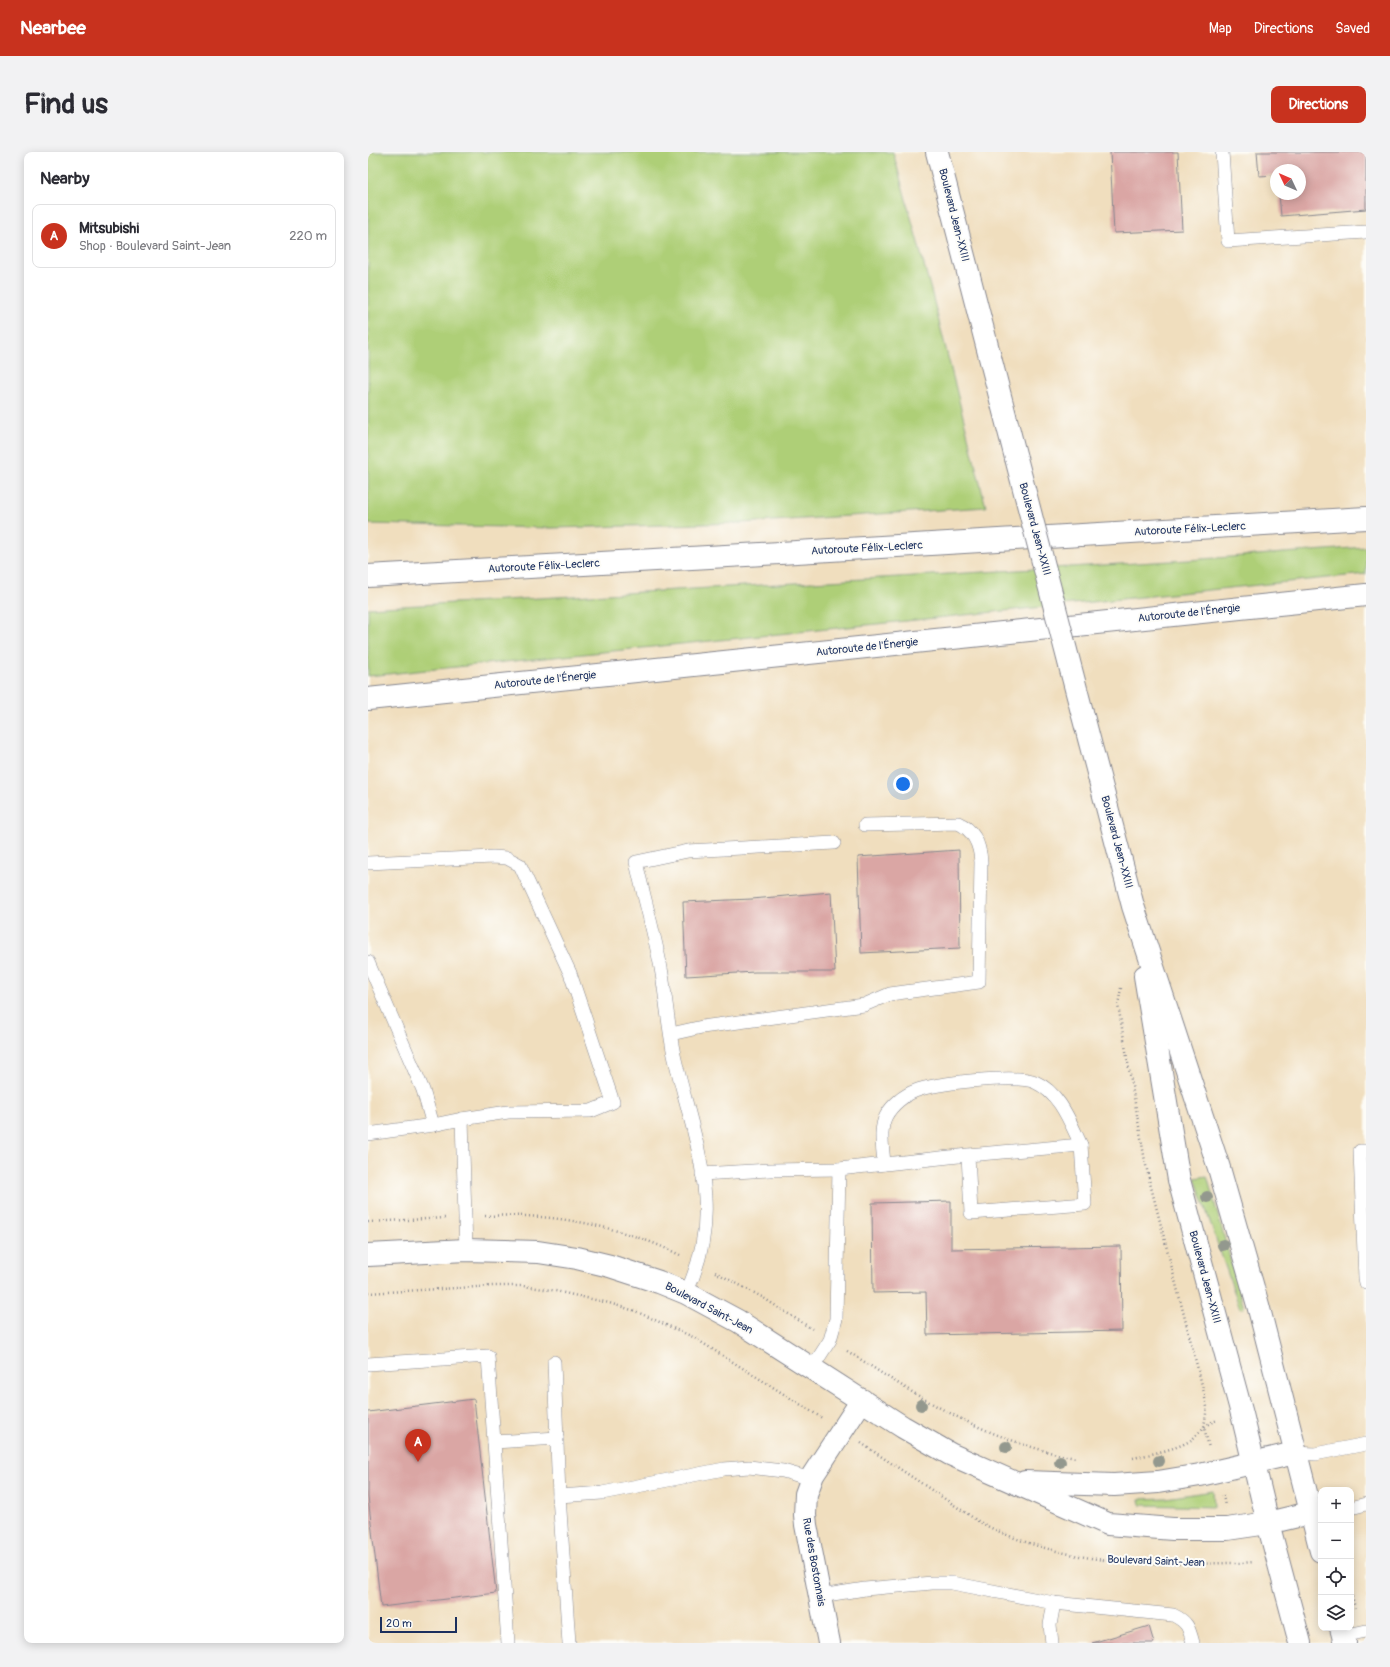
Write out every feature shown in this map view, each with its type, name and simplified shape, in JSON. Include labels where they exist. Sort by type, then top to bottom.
[{"type":"main road","name":"Boulevard Jean-XXIII","points":[[937,152],[1133,906],[1219,1168],[1258,1305],[1295,1453],[1316,1513],[1318,1528]]},
{"type":"main road","name":"Autoroute Félix-Leclerc","points":[[368,576],[1366,518]]},
{"type":"main road","name":"Autoroute de l'Énergie","points":[[368,699],[1366,595]]},
{"type":"main road","points":[[1311,600],[1366,605]]},
{"type":"main road","name":"Boulevard Jean-XXIII","points":[[1133,906],[1179,1180],[1241,1410],[1268,1524],[1300,1643]]},
{"type":"main road","name":"Boulevard Saint-Jean","points":[[368,1255],[466,1250],[538,1252],[577,1258],[637,1274],[686,1293],[738,1321],[903,1427],[950,1454],[1108,1524],[1141,1528],[1202,1530],[1268,1524],[1316,1513]]},
{"type":"main road","name":"Rue des Bostonnais","points":[[829,1643],[805,1515],[806,1494],[811,1479],[862,1400]]},
{"type":"main road","name":"Boulevard Saint-Jean","points":[[1013,1481],[1124,1485],[1172,1480],[1253,1464],[1295,1453]]},
{"type":"lane","points":[[1222,152],[1228,241],[1366,232]]},
{"type":"lane","points":[[670,1034],[702,1027],[864,1004],[890,994],[979,982],[982,862],[979,847],[972,834],[966,827],[958,823],[865,825]]},
{"type":"lane","points":[[686,1293],[700,1258],[705,1230],[706,1204],[698,1144],[674,1054],[660,968],[636,862],[688,851],[834,843]]},
{"type":"lane","points":[[368,863],[493,857],[507,858],[520,865],[570,973],[613,1102],[592,1111],[508,1112],[368,1134]]},
{"type":"lane","points":[[368,962],[424,1090],[433,1125]]},
{"type":"lane","points":[[884,1164],[883,1125],[886,1115],[896,1103],[909,1094],[924,1088],[965,1082],[1021,1079],[1036,1082],[1059,1102],[1081,1145],[1085,1204],[972,1213],[968,1155]]},
{"type":"lane","points":[[462,1119],[466,1250]]},
{"type":"lane","points":[[702,1174],[770,1170],[839,1169],[968,1155],[1081,1145]]},
{"type":"lane","points":[[1366,1151],[1360,1151],[1366,1283]]},
{"type":"lane","points":[[812,1368],[830,1340],[836,1318],[839,1169]]},
{"type":"lane","points":[[368,1364],[488,1356],[508,1643]]},
{"type":"lane","points":[[554,1362],[559,1496],[569,1643]]},
{"type":"lane","points":[[494,1442],[557,1438]]},
{"type":"lane","points":[[1295,1453],[1315,1454],[1366,1444]]},
{"type":"lane","points":[[559,1496],[602,1493],[724,1469],[749,1467],[783,1471],[811,1479]]},
{"type":"lane","points":[[1354,1507],[1366,1504]]},
{"type":"lane","points":[[820,1596],[865,1589],[932,1584],[965,1585],[1054,1603],[1173,1615],[1182,1619],[1187,1624],[1193,1643]]},
{"type":"lane","points":[[1052,1643],[1050,1625],[1054,1603]]},
{"type":"lane","points":[[1343,1636],[1366,1631]]},
{"type":"path","points":[[503,1216],[547,1218],[604,1227],[658,1244],[675,1252]]},
{"type":"path","points":[[368,1222],[434,1218]]},
{"type":"path","points":[[730,1279],[762,1296],[799,1322]]},
{"type":"path","points":[[368,1293],[523,1286],[551,1290],[608,1303],[635,1311],[694,1337],[813,1412]]},
{"type":"path","points":[[870,1365],[953,1415],[984,1429],[1019,1443],[1080,1458]]},
{"type":"path","points":[[1128,1459],[1151,1454],[1188,1442],[1204,1427],[1207,1406]]},
{"type":"path","name":"Boulevard Saint-Jean","points":[[868,1447],[960,1510],[993,1529],[1057,1551],[1122,1562],[1241,1564],[1257,1562]]},
{"type":"path","points":[[1222,1491],[1225,1507]]},
{"type":"green space","points":[[368,152],[893,152],[932,294],[986,507],[742,523],[552,528],[368,524]]},
{"type":"green space","points":[[1366,547],[1366,574],[368,676],[368,608],[1189,560]]},
{"type":"green space","points":[[1207,1176],[1244,1308],[1240,1309],[1195,1178]]},
{"type":"green space","points":[[1213,1491],[1214,1507],[1141,1505],[1140,1499],[1166,1498]]},
{"type":"building","points":[[1110,152],[1178,152],[1182,230],[1114,233]]},
{"type":"building","points":[[1257,152],[1366,152],[1366,209],[1281,216],[1280,200],[1306,200],[1306,164],[1270,164],[1270,175],[1259,176]]},
{"type":"building","points":[[959,850],[960,948],[861,953],[858,857]]},
{"type":"building","points":[[831,892],[835,972],[755,972],[686,976],[683,902],[752,899]]},
{"type":"building","points":[[951,1201],[951,1249],[1121,1246],[1122,1331],[927,1335],[926,1292],[873,1293],[872,1203]]},
{"type":"building","points":[[474,1399],[496,1593],[381,1607],[368,1497],[368,1412]]},
{"type":"building","points":[[1149,1626],[1154,1643],[1092,1643]]},
{"type":"place","name":"Mitsubishi","points":[[418,1462]]}]
